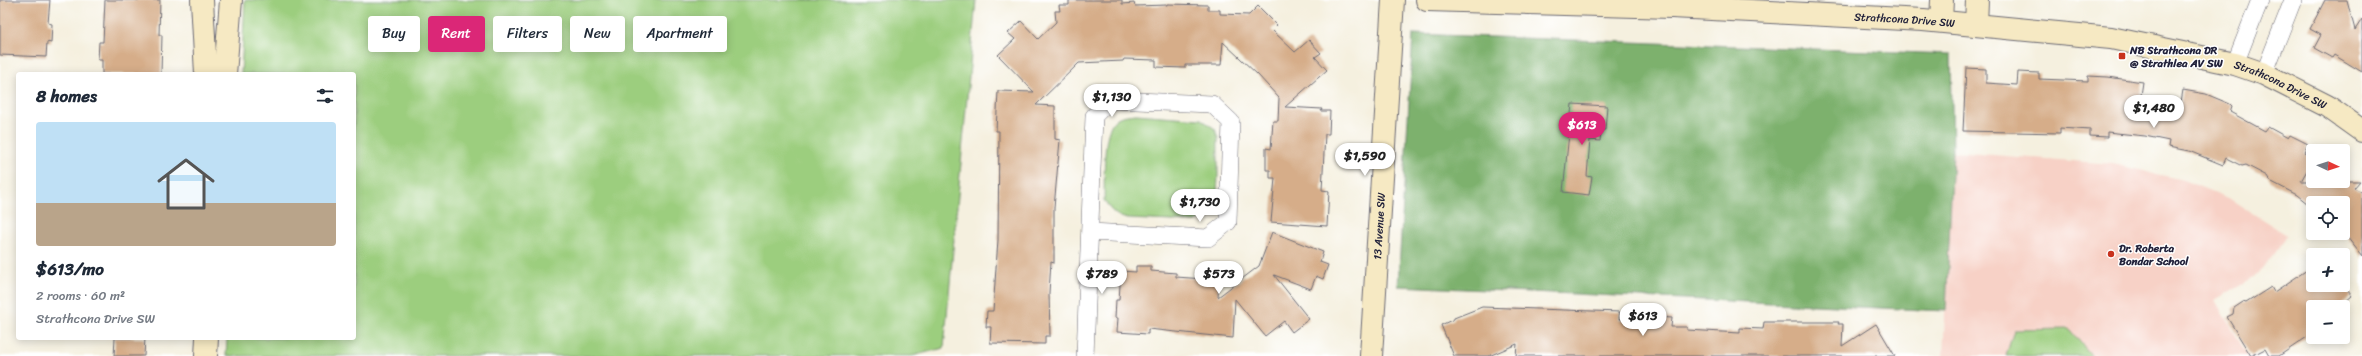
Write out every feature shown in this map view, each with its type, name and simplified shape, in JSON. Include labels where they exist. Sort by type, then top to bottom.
[{"type":"street","points":[[202,0],[206,72]]},
{"type":"street","points":[[224,72],[231,0]]},
{"type":"street","name":"13 Avenue SW","points":[[1371,356],[1393,0]]},
{"type":"street","name":"Strathcona Drive SW","points":[[1427,0],[1672,4],[1941,21],[2111,38],[2235,64],[2264,74],[2326,106],[2362,131]]},
{"type":"street","points":[[1941,21],[1942,0]]},
{"type":"street","points":[[1976,24],[1977,0]]},
{"type":"street","points":[[2235,64],[2260,0]]},
{"type":"street","points":[[2264,74],[2293,0]]},
{"type":"street","points":[[1085,356],[1094,116],[1110,100],[1212,104],[1231,122],[1228,222],[1208,238],[1090,232]]},
{"type":"street","points":[[206,356],[207,340]]},
{"type":"shaded area","name":"Dr. Roberta Bondar School","points":[[1953,152],[2113,164],[2183,180],[2230,199],[2287,235],[2259,274],[2215,300],[2248,356],[1943,356]]},
{"type":"green space","points":[[245,0],[976,0],[944,348],[912,356],[226,356],[227,340],[356,340],[356,72],[241,72]]},
{"type":"green space","points":[[1413,34],[1951,54],[1953,152],[1946,311],[1398,286]]},
{"type":"green space","points":[[1136,114],[1201,119],[1215,129],[1218,138],[1217,194],[1212,209],[1205,217],[1195,222],[1128,219],[1117,215],[1106,204],[1104,200],[1105,160],[1109,129],[1113,122],[1118,118]]},
{"type":"green space","points":[[2069,329],[2092,356],[2006,356],[2014,330]]},
{"type":"building","points":[[0,0],[50,0],[48,23],[52,24],[51,43],[47,42],[46,57],[0,55]]},
{"type":"building","points":[[105,0],[160,0],[159,35],[162,35],[161,72],[102,72],[102,60],[98,60],[99,42],[103,42]]},
{"type":"building","points":[[1069,0],[1122,0],[1122,4],[1134,3],[1135,6],[1167,4],[1208,5],[1208,10],[1220,10],[1220,14],[1249,15],[1258,6],[1277,25],[1272,30],[1295,52],[1309,40],[1321,53],[1315,57],[1327,70],[1285,107],[1322,109],[1321,111],[1330,111],[1329,134],[1325,134],[1322,190],[1329,191],[1327,226],[1271,222],[1275,178],[1270,178],[1270,170],[1266,170],[1266,148],[1271,149],[1273,121],[1278,121],[1279,98],[1258,75],[1223,42],[1221,65],[1185,65],[1185,68],[1156,67],[1156,60],[1124,59],[1123,61],[1079,63],[1036,105],[1055,106],[1055,139],[1060,140],[1054,208],[1054,263],[1051,262],[1049,293],[1050,336],[1045,336],[1045,344],[990,343],[991,327],[986,327],[987,311],[993,311],[998,240],[999,131],[996,131],[998,91],[1034,92],[998,55],[1015,39],[1008,33],[1021,21],[1038,39],[1056,22],[1055,11],[1060,11],[1059,5],[1069,5]]},
{"type":"building","points":[[2325,0],[2347,0],[2355,30],[2362,19],[2362,72],[2334,55],[2332,58],[2314,48],[2321,35],[2310,29]]},
{"type":"building","points":[[1966,68],[1986,69],[1986,83],[2017,85],[2018,72],[2039,73],[2039,79],[2088,81],[2088,76],[2143,82],[2140,102],[2180,108],[2183,90],[2206,94],[2230,104],[2232,106],[2230,112],[2265,131],[2268,127],[2288,138],[2290,135],[2308,144],[2306,144],[2304,153],[2306,155],[2306,172],[2301,181],[2306,181],[2306,188],[2350,188],[2350,181],[2360,181],[2354,188],[2362,192],[2362,256],[2349,240],[2350,196],[2306,196],[2306,202],[2297,195],[2270,181],[2267,176],[2246,165],[2242,166],[2226,158],[2223,165],[2189,151],[2168,147],[2169,141],[2145,136],[2107,132],[2107,137],[2090,136],[2090,130],[2060,128],[2060,133],[1963,131]]},
{"type":"building","points":[[1572,104],[1607,106],[1605,130],[1601,130],[1600,141],[1590,140],[1587,176],[1592,177],[1589,195],[1563,192]]},
{"type":"building","points":[[1272,232],[1323,252],[1320,262],[1328,265],[1323,279],[1316,276],[1311,289],[1274,275],[1309,319],[1292,332],[1284,321],[1265,336],[1235,299],[1233,338],[1148,329],[1148,334],[1117,332],[1118,318],[1115,318],[1116,300],[1119,300],[1121,271],[1136,272],[1136,266],[1151,266],[1151,271],[1176,273],[1176,277],[1219,280],[1218,297],[1259,266]]},
{"type":"building","points":[[2306,271],[2306,292],[2349,292],[2352,296],[2347,300],[2306,300],[2306,338],[2279,356],[2269,356],[2265,349],[2251,356],[2227,317],[2233,314],[2234,308],[2243,302],[2246,303],[2271,287],[2274,292]]},
{"type":"building","points":[[1482,307],[1620,312],[1619,319],[1657,321],[1657,317],[1672,318],[1671,327],[1687,327],[1687,330],[1740,333],[1740,328],[1763,329],[1764,322],[1839,322],[1838,324],[1843,324],[1842,346],[1876,324],[1895,356],[1516,356],[1517,344],[1489,356],[1454,356],[1441,325]]},
{"type":"building","points":[[115,340],[145,340],[144,356],[114,356]]},
{"type":"place","name":"NB Strathcona DR @ Strathlea AV SW","points":[[2122,56]]},
{"type":"place","name":"Dr. Roberta Bondar School","points":[[2111,254]]}]
